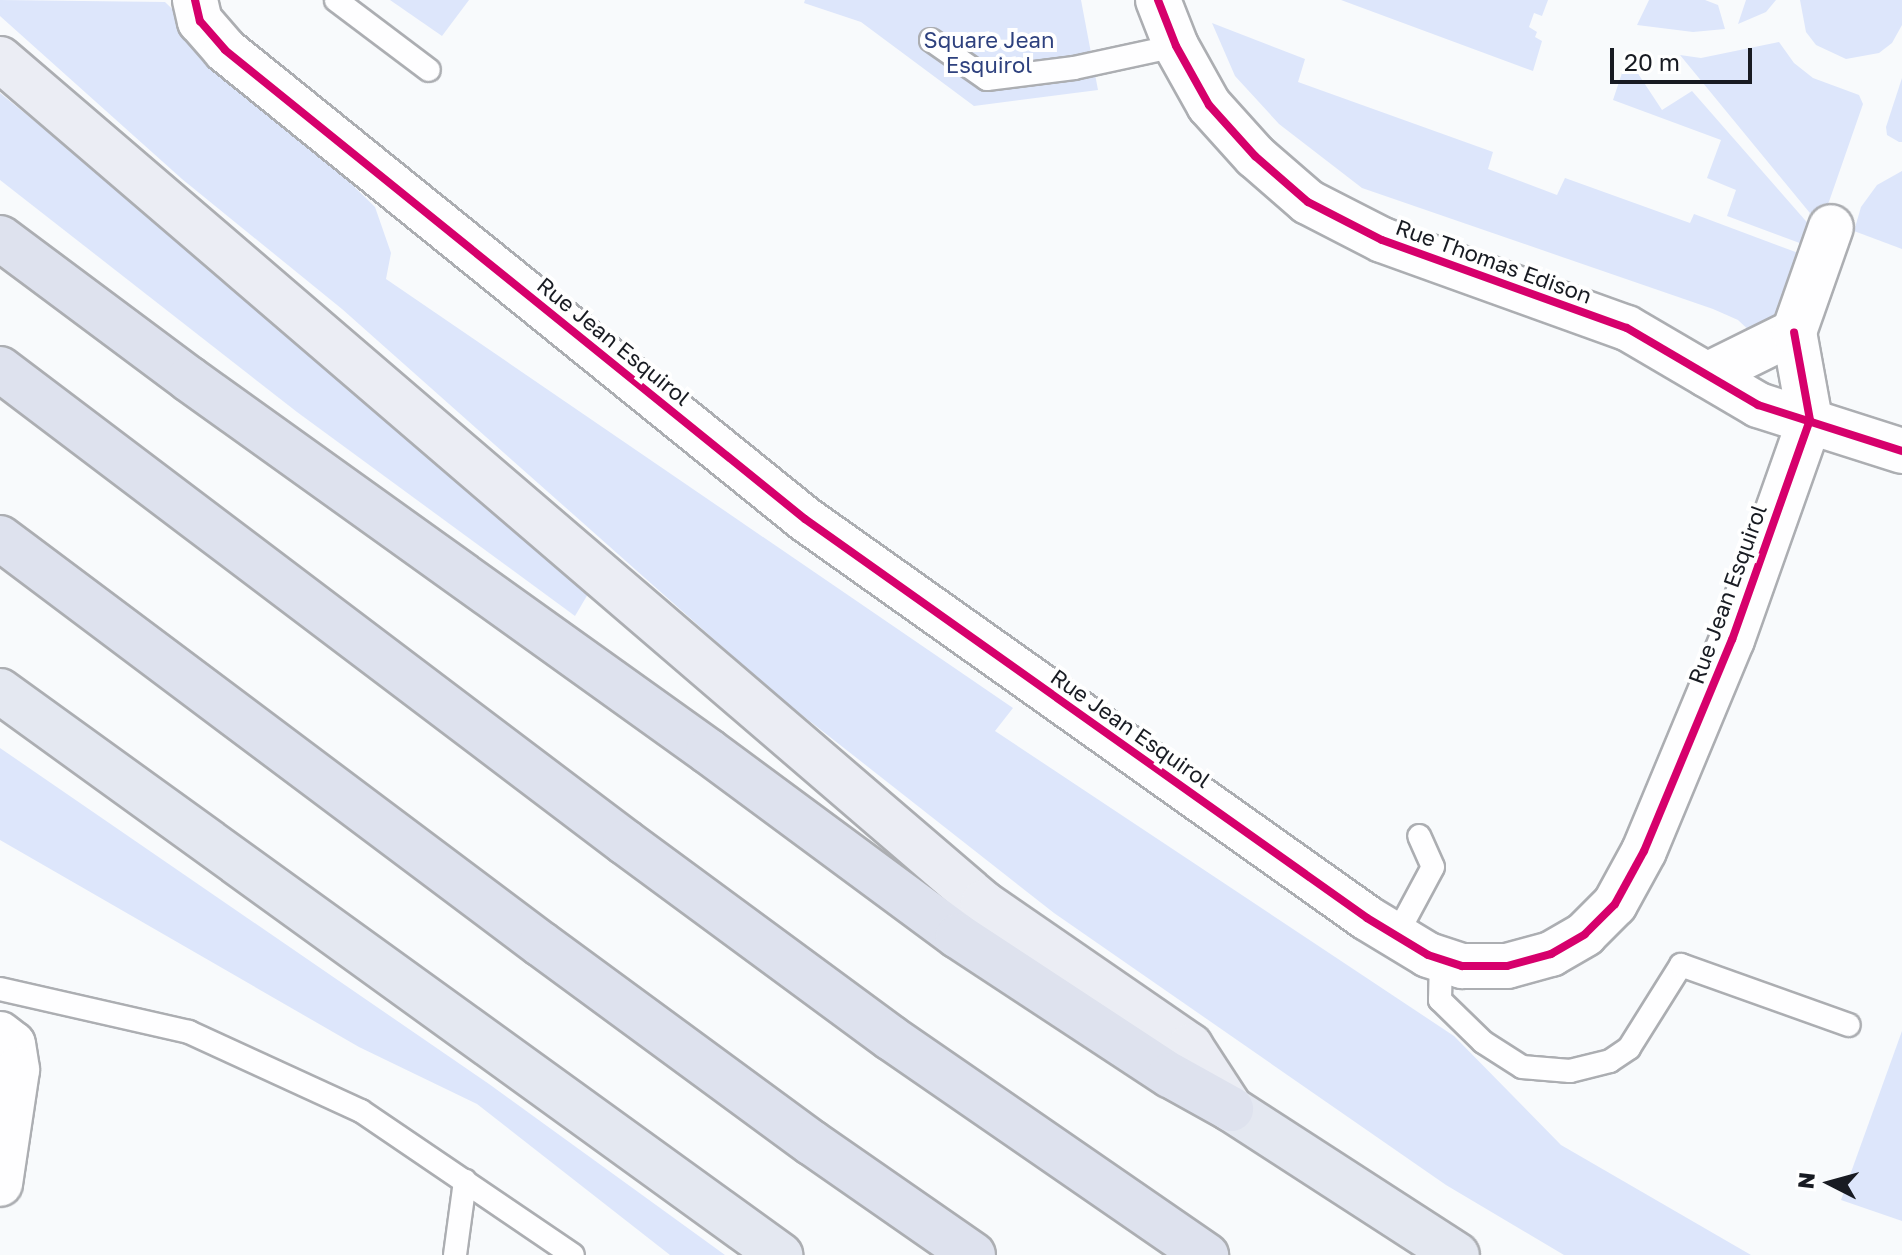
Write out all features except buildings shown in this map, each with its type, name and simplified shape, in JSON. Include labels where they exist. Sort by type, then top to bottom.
[{"type":"highway","points":[[0,238],[189,379],[695,741],[958,936],[1170,1075],[1231,1109],[1457,1255]]},
{"type":"highway","points":[[0,369],[865,1019],[1206,1255]]},
{"type":"highway","points":[[0,538],[541,944],[812,1143],[973,1255]]},
{"type":"highway","points":[[0,691],[780,1255]]},
{"type":"main road","points":[[0,59],[983,903],[1190,1046],[1231,1109]]},
{"type":"street","name":"Rue Jean Esquirol","points":[[195,0],[200,21],[225,50],[805,519],[1396,936],[1462,966],[1507,966],[1551,954],[1585,934],[1615,904],[1644,851],[1732,640],[1810,420],[1794,332]]},
{"type":"street","name":"Rue Thomas Edison","points":[[1158,0],[1176,46],[1209,105],[1255,156],[1308,202],[1382,240],[1627,328],[1758,405],[1902,451]]},
{"type":"street","points":[[1707,375],[1794,332],[1831,227]]},
{"type":"street","points":[[0,1034],[13,1044],[17,1070],[0,1184]]},
{"type":"lane","points":[[336,0],[429,70]]},
{"type":"lane","points":[[931,40],[987,79],[1074,68],[1176,46]]},
{"type":"lane","points":[[1396,936],[1433,867],[1419,836]]},
{"type":"lane","points":[[1441,959],[1440,1000],[1483,1042],[1522,1067],[1570,1071],[1610,1061],[1629,1048],[1681,965],[1849,1025]]},
{"type":"lane","points":[[0,989],[189,1032],[361,1111],[573,1255]]},
{"type":"lane","points":[[455,1255],[465,1181]]},
{"type":"green space","points":[[0,0],[165,2],[375,207],[391,253],[386,279],[1013,708],[995,731],[1454,1036],[1561,1145],[1751,1255],[1564,1255],[1446,1185],[1054,913],[779,697],[342,309],[182,179],[0,16]]},
{"type":"green space","points":[[390,0],[469,0],[442,36]]},
{"type":"green space","name":"Square Jean Esquirol","points":[[805,0],[1081,0],[1098,90],[974,106],[861,22],[804,3]]},
{"type":"green space","points":[[1341,0],[1548,0],[1542,16],[1534,13],[1529,27],[1537,32],[1535,37],[1542,41],[1533,71]]},
{"type":"green space","points":[[1649,0],[1705,0],[1718,5],[1725,29],[1693,32],[1637,25]]},
{"type":"green space","points":[[1746,0],[1776,0],[1766,12],[1738,24]]},
{"type":"green space","points":[[1800,0],[1902,0],[1902,25],[1892,43],[1879,53],[1846,59],[1816,45],[1806,32]]},
{"type":"green space","points":[[1212,23],[1305,59],[1298,82],[1493,152],[1488,169],[1557,195],[1565,178],[1690,223],[1694,214],[1801,254],[1779,309],[1766,328],[1755,336],[1738,320],[1713,309],[1362,188],[1279,124],[1235,76]]},
{"type":"green space","points":[[1779,42],[1794,63],[1813,78],[1859,95],[1863,104],[1824,216],[1814,218],[1680,55],[1701,58]]},
{"type":"green space","points":[[1624,67],[1635,69],[1662,110],[1692,91],[1812,228],[1805,245],[1727,216],[1736,190],[1707,178],[1721,140],[1613,100]]},
{"type":"green space","points":[[1902,78],[1902,142],[1899,142],[1887,135],[1886,127]]},
{"type":"green space","points":[[0,93],[325,358],[588,594],[575,616],[297,412],[0,180]]},
{"type":"green space","points":[[1902,171],[1902,249],[1854,231],[1861,207],[1877,185]]},
{"type":"green space","points":[[0,748],[489,1084],[725,1255],[670,1255],[477,1104],[359,1047],[0,840]]},
{"type":"green space","points":[[1902,1031],[1902,1221],[1841,1200]]},
{"type":"cycle path","points":[[195,0],[200,21],[225,50],[805,519],[1367,918],[1428,955],[1462,966],[1507,966],[1551,954],[1585,934],[1615,904],[1644,851],[1732,640],[1810,420],[1794,332]]},
{"type":"cycle path","points":[[1158,0],[1176,46],[1209,105],[1255,156],[1308,202],[1382,240],[1627,328],[1758,405],[1902,451]]}]
